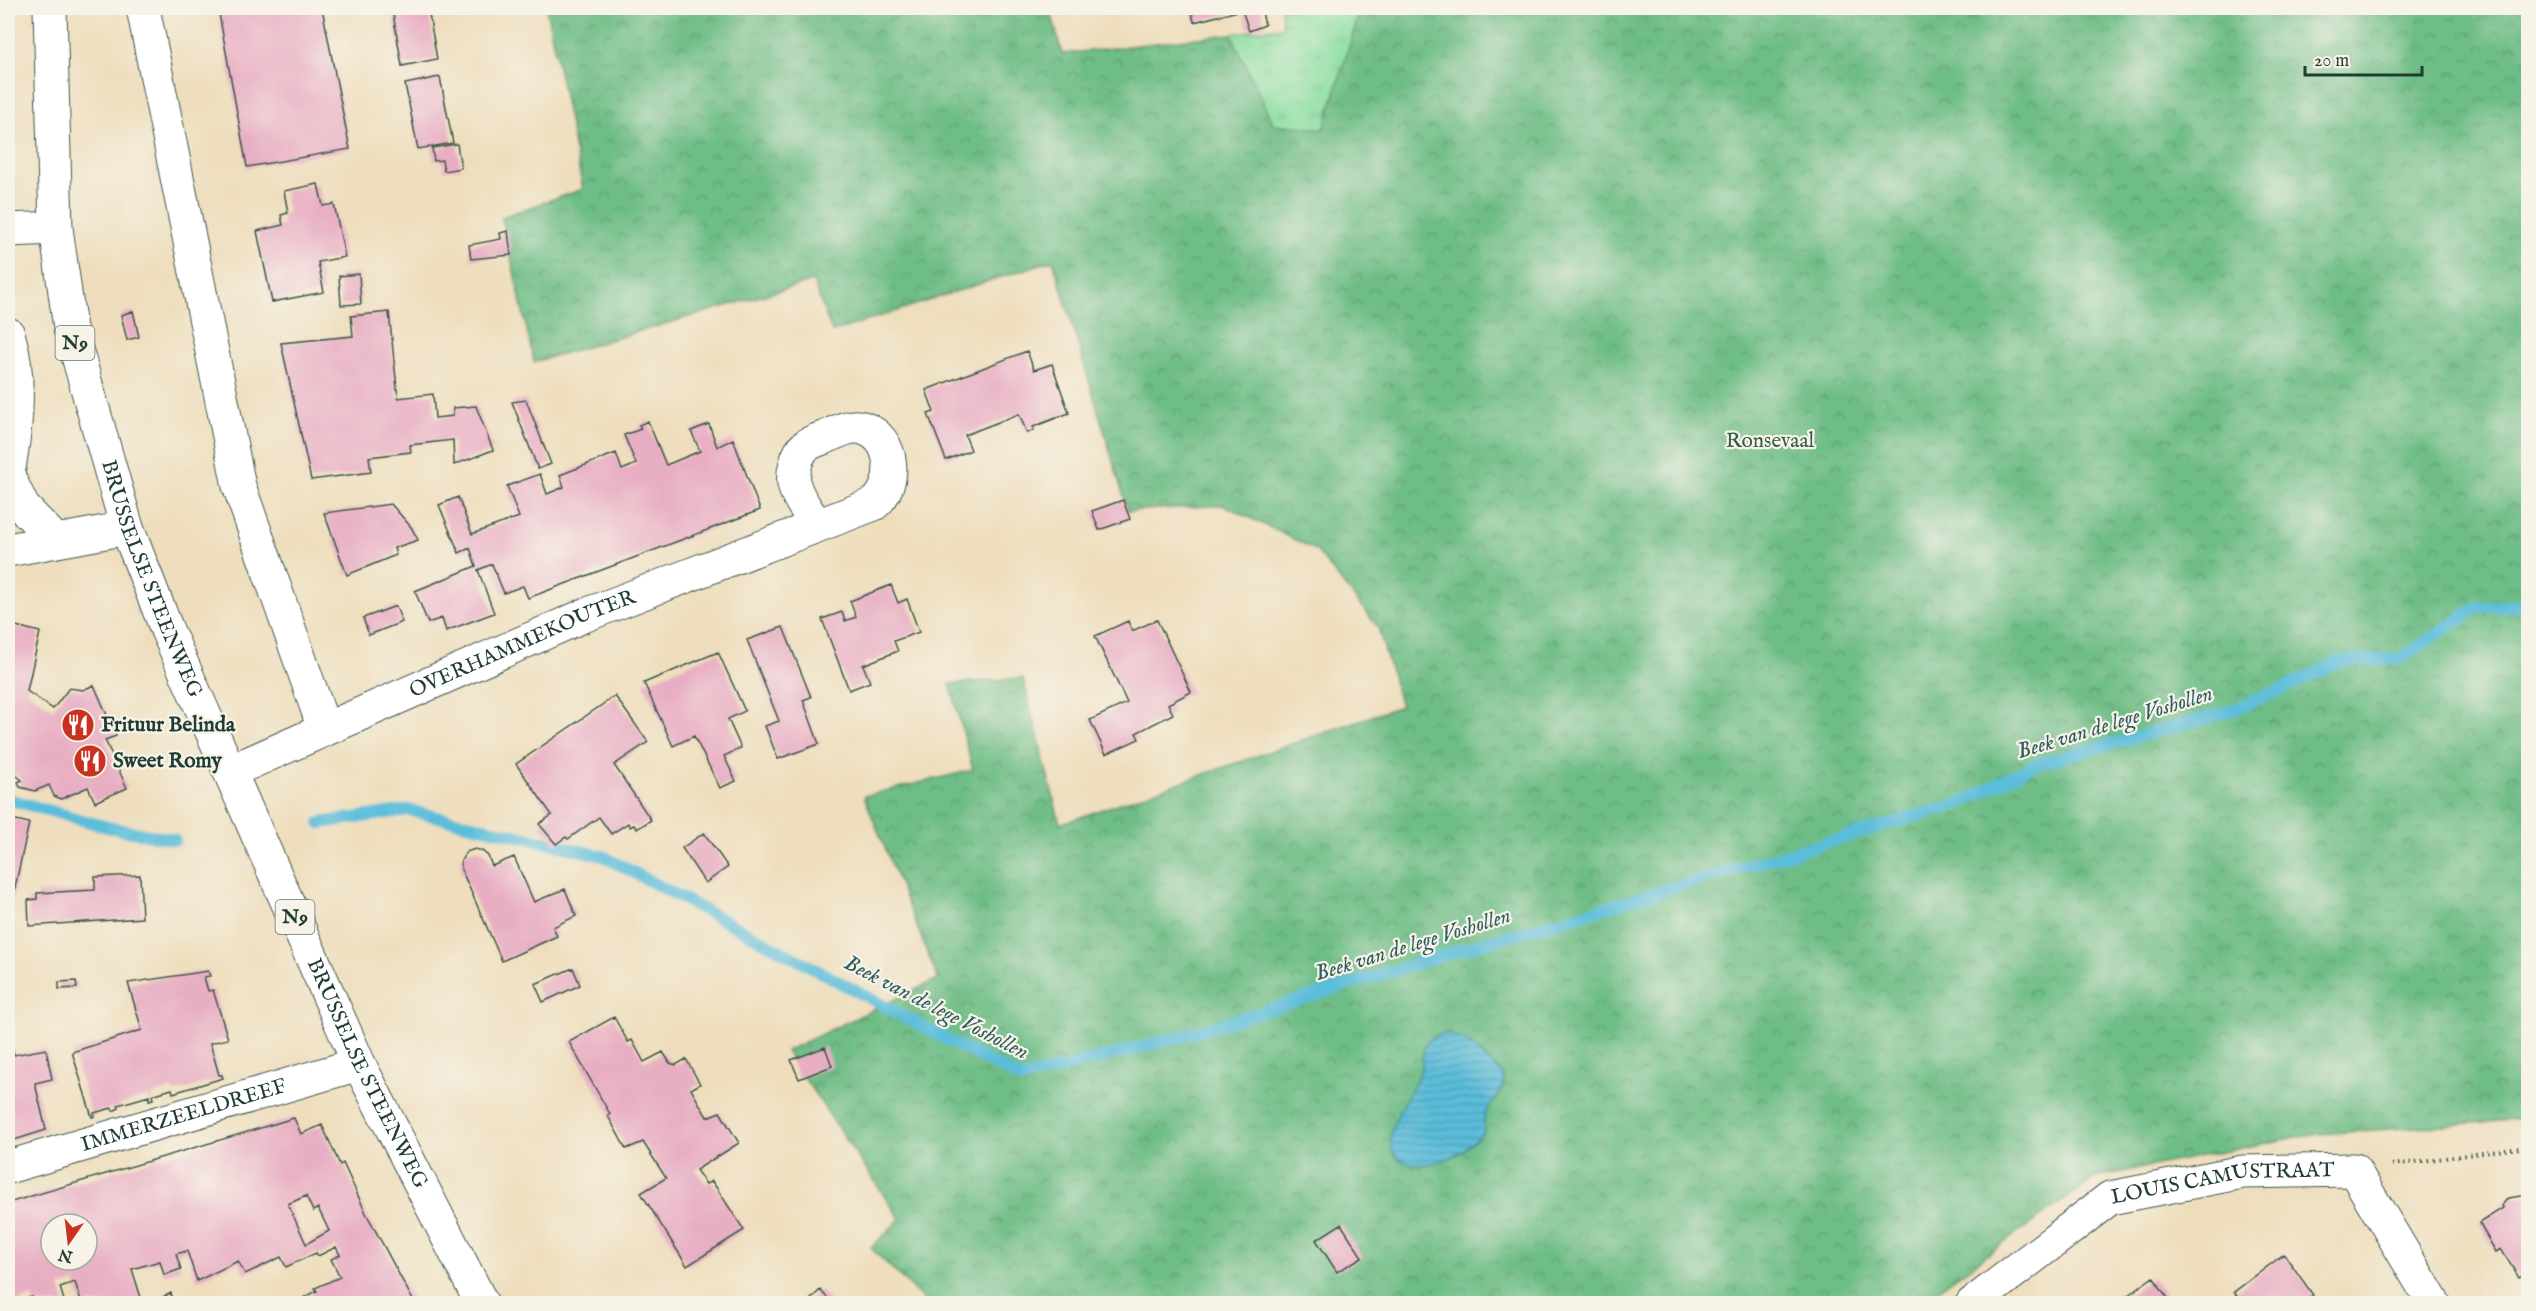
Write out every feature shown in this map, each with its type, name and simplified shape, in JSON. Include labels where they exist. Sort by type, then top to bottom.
[{"type":"street","name":"BRUSSELSE STEENWEG","points":[[50,8],[56,228],[70,328],[128,528],[167,630],[359,1064],[482,1304]]},
{"type":"street","points":[[143,8],[239,486],[324,728]]},
{"type":"street","points":[[8,230],[56,228]]},
{"type":"street","points":[[8,334],[13,351],[16,394],[8,475],[23,507],[56,541]]},
{"type":"street","name":"OVERHAMMEKOUTER","points":[[231,771],[324,728],[584,616],[816,524]]},
{"type":"street","points":[[8,549],[128,528]]},
{"type":"street","name":"IMMERZEELDREEF","points":[[8,1167],[359,1064]]},
{"type":"street","name":"LOUIS CAMUSTRAAT","points":[[1972,1304],[2110,1198],[2243,1172],[2354,1170],[2434,1304]]},
{"type":"path","points":[[2354,1170],[2529,1147]]},
{"type":"green space","name":"Ronsevaal","points":[[546,8],[1050,8],[1062,54],[1231,34],[1273,124],[1324,129],[1361,8],[2528,8],[2528,1119],[2306,1135],[2097,1177],[1919,1303],[1229,1304],[1226,1301],[1224,1304],[927,1303],[871,1248],[900,1219],[786,1051],[938,979],[864,796],[973,770],[950,684],[1023,678],[1060,824],[1401,706],[1378,627],[1316,550],[1224,505],[1128,511],[1053,260],[832,332],[813,281],[534,362],[502,217],[583,189]]},
{"type":"green space","points":[[1281,8],[1361,8],[1324,130],[1273,124],[1231,34],[1283,27]]},
{"type":"water","points":[[1443,1034],[1460,1038],[1468,1043],[1502,1073],[1504,1079],[1502,1089],[1485,1114],[1484,1132],[1469,1146],[1442,1161],[1411,1164],[1395,1154],[1391,1145],[1393,1127],[1418,1078],[1425,1046],[1432,1038]]},
{"type":"building","points":[[218,8],[322,8],[350,149],[247,167]]},
{"type":"building","points":[[392,8],[428,8],[437,59],[402,66]]},
{"type":"building","points":[[1191,8],[1261,8],[1265,25],[1249,31],[1242,10],[1194,22]]},
{"type":"building","points":[[440,77],[453,143],[418,149],[405,84]]},
{"type":"building","points":[[457,144],[461,168],[444,171],[442,160],[434,161],[432,148]]},
{"type":"building","points":[[318,184],[323,206],[334,204],[345,257],[318,262],[324,292],[272,302],[257,231],[283,225],[281,215],[288,213],[284,191]]},
{"type":"building","points":[[508,231],[511,255],[471,259],[469,245],[501,239],[500,233]]},
{"type":"building","points":[[359,274],[361,304],[341,305],[339,276]]},
{"type":"building","points":[[133,311],[139,337],[127,340],[121,315]]},
{"type":"building","points":[[389,312],[398,398],[433,394],[435,418],[453,416],[453,408],[476,406],[493,450],[454,465],[453,440],[410,445],[411,452],[369,457],[371,472],[311,480],[281,343],[353,336],[351,316]]},
{"type":"building","points":[[1027,351],[1034,370],[1052,364],[1069,413],[1033,427],[1034,430],[1027,433],[1019,414],[965,435],[971,450],[946,460],[928,414],[934,412],[926,390]]},
{"type":"building","points":[[526,400],[551,464],[538,469],[512,402]]},
{"type":"building","points":[[648,421],[666,465],[700,451],[691,431],[709,424],[717,447],[733,439],[760,510],[528,598],[523,586],[504,593],[492,564],[478,570],[494,613],[446,631],[442,618],[428,623],[415,591],[476,566],[470,548],[459,553],[439,505],[458,497],[472,534],[519,517],[507,486],[540,474],[547,494],[564,487],[560,475],[616,453],[622,470],[636,464],[624,435],[641,429],[639,425]]},
{"type":"building","points":[[1123,500],[1130,519],[1099,530],[1092,511]]},
{"type":"building","points":[[391,504],[411,527],[418,540],[394,548],[396,555],[347,575],[324,513]]},
{"type":"building","points":[[891,585],[898,603],[907,599],[919,632],[894,641],[898,651],[863,665],[870,682],[849,690],[822,619],[842,612],[845,621],[856,617],[850,601]]},
{"type":"building","points":[[396,606],[402,622],[369,635],[363,618]]},
{"type":"building","points":[[1157,620],[1191,692],[1168,704],[1173,714],[1136,733],[1139,739],[1106,754],[1090,720],[1127,703],[1095,636],[1128,621],[1132,631]]},
{"type":"building","points":[[8,624],[40,632],[27,691],[53,709],[69,688],[83,690],[94,685],[116,736],[105,740],[127,788],[95,802],[88,787],[61,799],[54,796],[49,785],[35,791],[20,787],[18,782],[22,780],[8,769]]},
{"type":"building","points":[[783,627],[811,697],[803,700],[819,744],[778,759],[765,726],[779,721],[747,640]]},
{"type":"building","points":[[718,652],[745,711],[728,719],[741,748],[724,756],[736,781],[720,788],[694,736],[673,746],[644,683]]},
{"type":"building","points":[[615,696],[648,742],[614,765],[651,820],[637,829],[634,825],[630,827],[628,823],[611,834],[599,817],[568,839],[566,837],[556,844],[539,824],[552,815],[516,764]]},
{"type":"building","points":[[8,818],[29,823],[12,901],[8,900]]},
{"type":"building","points":[[704,833],[728,867],[705,883],[682,848]]},
{"type":"building","points":[[475,849],[488,856],[492,866],[514,857],[534,902],[565,889],[576,916],[553,927],[557,936],[502,961],[461,869],[461,861],[466,852]]},
{"type":"building","points":[[140,875],[142,918],[29,926],[28,900],[37,899],[37,893],[95,890],[95,877]]},
{"type":"building","points":[[573,968],[580,985],[543,1002],[535,984]]},
{"type":"building","points":[[208,971],[210,976],[204,977],[208,991],[213,990],[228,1039],[210,1043],[219,1075],[223,1078],[173,1093],[172,1089],[152,1095],[153,1099],[149,1100],[149,1096],[118,1105],[119,1108],[113,1111],[112,1108],[94,1113],[95,1116],[92,1117],[72,1052],[142,1030],[128,983]]},
{"type":"building","points":[[76,981],[77,988],[59,989],[59,982]]},
{"type":"building","points":[[614,1017],[628,1042],[632,1040],[644,1062],[663,1052],[670,1063],[676,1065],[686,1059],[700,1084],[691,1089],[707,1117],[720,1112],[739,1143],[696,1170],[706,1184],[712,1181],[744,1230],[687,1266],[641,1193],[666,1178],[643,1142],[626,1149],[608,1116],[610,1114],[569,1042]]},
{"type":"building","points":[[8,1028],[14,1055],[46,1049],[52,1079],[35,1083],[46,1130],[8,1142]]},
{"type":"building","points":[[825,1047],[832,1066],[799,1079],[791,1060]]},
{"type":"building","points":[[294,1118],[301,1134],[322,1125],[340,1165],[343,1163],[366,1213],[415,1304],[291,1304],[317,1291],[315,1288],[340,1277],[331,1259],[340,1255],[336,1247],[318,1256],[316,1253],[286,1267],[281,1257],[245,1274],[238,1261],[197,1281],[187,1251],[176,1254],[181,1269],[164,1275],[160,1261],[132,1269],[143,1304],[82,1304],[75,1282],[60,1287],[65,1304],[34,1304],[32,1297],[19,1301],[20,1304],[8,1304],[8,1203]],"holes":[[[306,1196],[313,1211],[318,1208],[329,1231],[306,1244],[288,1204]]]},
{"type":"building","points":[[2528,1195],[2528,1272],[2519,1278],[2501,1249],[2496,1252],[2479,1223],[2503,1208],[2502,1205],[2508,1198]]},
{"type":"building","points":[[1341,1224],[1362,1257],[1337,1272],[1316,1240]]},
{"type":"building","points":[[2284,1254],[2313,1295],[2308,1299],[2311,1304],[2242,1304],[2234,1292]]},
{"type":"building","points":[[2153,1277],[2172,1304],[2116,1304]]},
{"type":"building","points":[[820,1290],[833,1304],[806,1304]]},
{"type":"building","points":[[171,1293],[174,1304],[148,1304]]},
{"type":"waterway","name":"Beek van de lege Voshollen","points":[[320,823],[408,810],[603,856],[1021,1079],[1187,1035],[1457,951],[1961,803],[2034,765],[2228,712],[2340,661],[2399,659],[2478,607],[2528,605]]},
{"type":"waterway","name":"Beek van de lege Voshollen","points":[[8,799],[107,827],[175,840]]},
{"type":"place","name":"Frituur Belinda","points":[[78,725]]},
{"type":"place","name":"Sweet Romy","points":[[90,761]]}]
